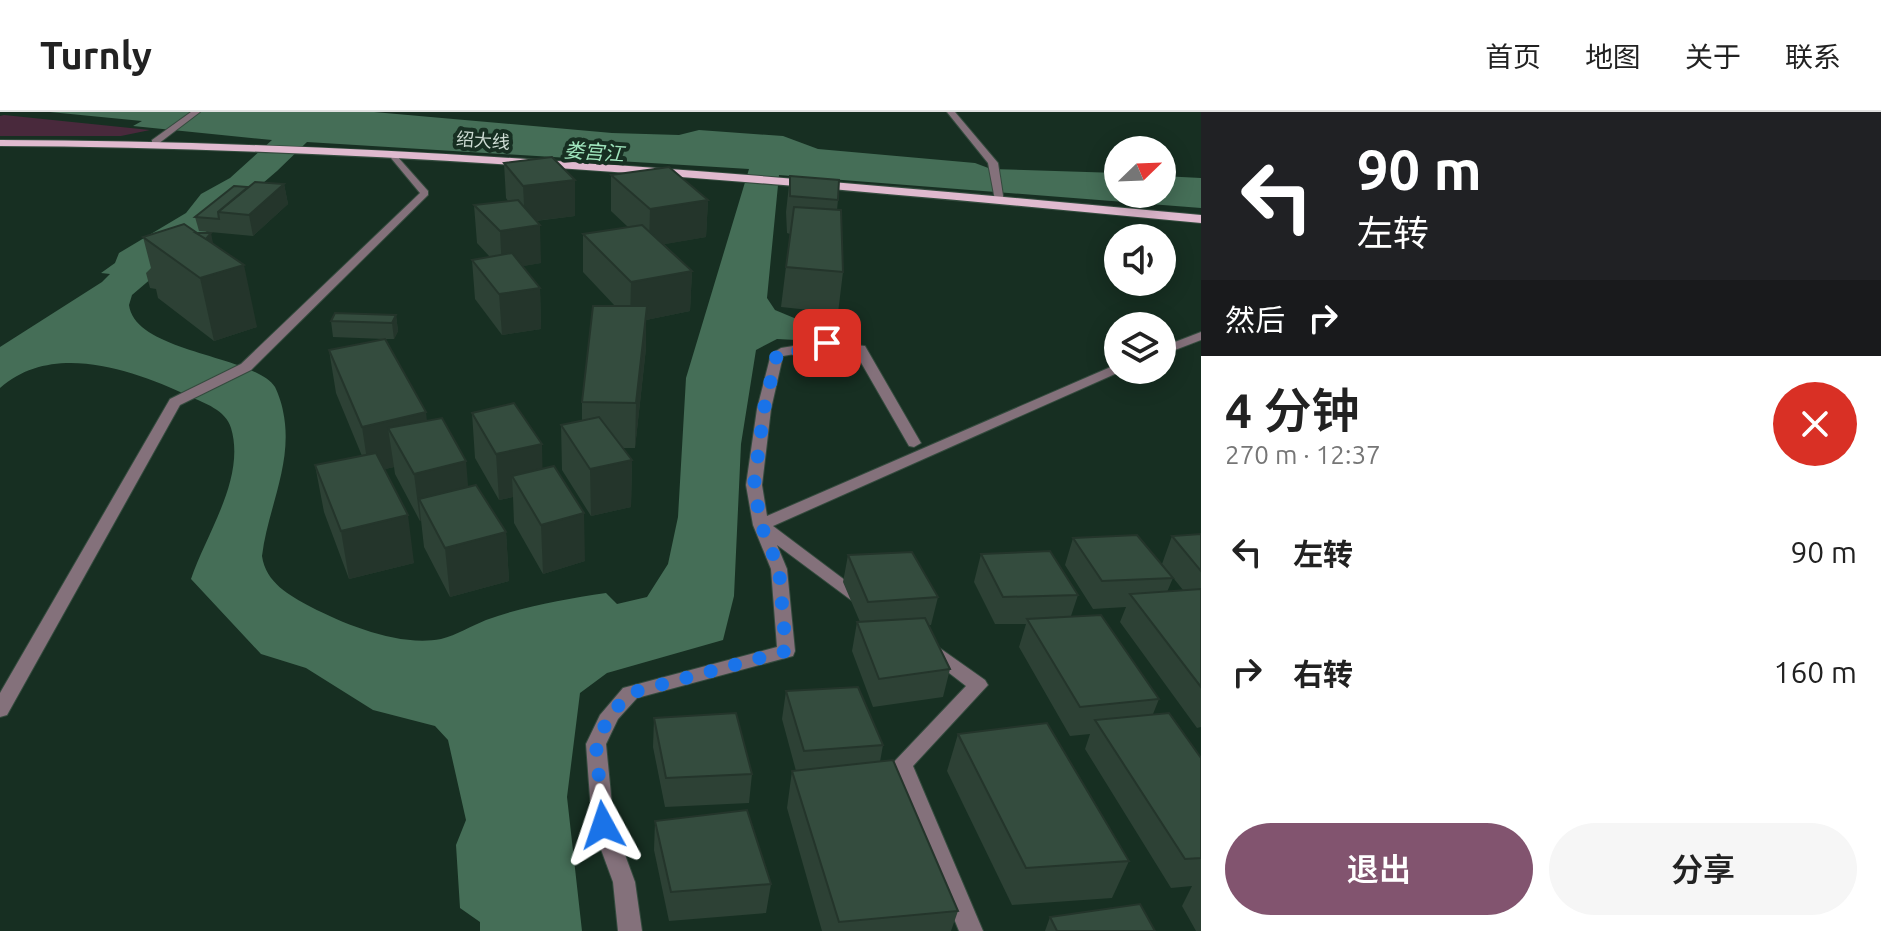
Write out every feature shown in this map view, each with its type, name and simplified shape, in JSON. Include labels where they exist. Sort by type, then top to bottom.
[{"type":"main road","name":"绍大线","points":[[0,145],[155,142],[312,149],[1201,221]]},
{"type":"main road","name":"绍大线","points":[[0,145],[259,146]]},
{"type":"main road","name":"绍大线","points":[[312,149],[396,158],[734,181]]},
{"type":"main road","name":"绍大线","points":[[782,185],[999,196],[1201,221]]},
{"type":"street","points":[[155,142],[196,112]]},
{"type":"street","points":[[951,112],[993,163],[999,196]]},
{"type":"street","points":[[0,710],[175,402],[246,367],[425,193],[396,158]]},
{"type":"street","points":[[1176,346],[1201,336]]},
{"type":"street","points":[[630,931],[624,882],[603,825],[596,744],[610,715],[630,693],[786,651],[779,569],[761,525],[754,485],[764,409],[777,354],[816,349],[827,343],[860,349],[914,443]]},
{"type":"street","points":[[761,525],[1104,375]]},
{"type":"street","points":[[761,525],[876,610]]},
{"type":"street","points":[[914,638],[978,685],[902,764],[971,931]]},
{"type":"shaded area","points":[[0,116],[150,130],[121,136],[0,136]]},
{"type":"water","name":"娄宫江","points":[[50,112],[374,112],[612,133],[679,135],[699,130],[783,136],[818,149],[975,163],[991,169],[1104,173],[1104,200],[779,175],[767,298],[775,310],[799,320],[805,335],[796,340],[777,339],[756,350],[741,444],[734,596],[723,640],[607,673],[580,693],[567,797],[582,931],[480,931],[480,922],[460,908],[456,845],[466,820],[448,740],[435,726],[373,710],[306,668],[261,654],[191,579],[229,486],[234,447],[231,428],[224,416],[208,404],[167,386],[93,365],[68,363],[44,366],[21,374],[0,388],[0,347],[102,282],[110,274],[101,273],[115,263],[119,253],[186,213],[201,194],[230,178],[272,140],[133,126],[142,121]],"holes":[[[307,142],[749,169],[686,378],[678,517],[668,564],[647,597],[617,604],[606,593],[561,600],[501,615],[441,639],[408,640],[374,633],[340,621],[295,598],[273,581],[262,556],[283,466],[286,430],[275,387],[263,376],[244,367],[172,344],[151,334],[136,321],[129,305],[132,295]]]},
{"type":"water","points":[[1176,177],[1201,178],[1201,208],[1176,206]]},
{"type":"building","points":[[552,157],[575,180],[523,186],[504,163]]},
{"type":"building","points":[[669,167],[708,200],[650,209],[611,175]]},
{"type":"building","points":[[790,176],[839,180],[838,200],[790,196]]},
{"type":"building","points":[[255,182],[284,184],[249,215],[218,212]]},
{"type":"building","points":[[234,186],[248,187],[218,212],[219,219],[195,217]]},
{"type":"building","points":[[518,200],[540,225],[500,231],[474,205]]},
{"type":"building","points":[[794,207],[841,210],[843,272],[786,267]]},
{"type":"building","points":[[184,224],[244,265],[200,278],[143,237]]},
{"type":"building","points":[[642,225],[692,271],[631,282],[583,234]]},
{"type":"building","points":[[196,233],[211,233],[206,239]]},
{"type":"building","points":[[512,253],[540,288],[499,294],[472,260]]},
{"type":"building","points":[[593,306],[647,306],[636,403],[582,402]]},
{"type":"building","points":[[335,313],[396,315],[392,323],[331,321]]},
{"type":"building","points":[[385,339],[426,412],[362,427],[329,350]]},
{"type":"building","points":[[514,403],[542,444],[496,454],[472,413]]},
{"type":"building","points":[[599,417],[632,460],[590,469],[561,425]]},
{"type":"building","points":[[442,418],[466,461],[414,474],[388,428]]},
{"type":"building","points":[[376,453],[408,515],[341,531],[315,465]]},
{"type":"building","points":[[554,466],[584,513],[541,525],[512,476]]},
{"type":"building","points":[[476,485],[506,532],[445,548],[419,499]]},
{"type":"building","points":[[1201,534],[1201,571],[1172,536]]},
{"type":"building","points":[[1137,535],[1173,578],[1102,581],[1073,538]]},
{"type":"building","points":[[1050,551],[1078,595],[1003,597],[981,554]]},
{"type":"building","points":[[912,552],[938,597],[868,602],[848,555]]},
{"type":"building","points":[[1201,589],[1201,687],[1130,594]]},
{"type":"building","points":[[1101,615],[1159,699],[1080,707],[1027,619]]},
{"type":"building","points":[[925,618],[950,669],[879,679],[857,622]]},
{"type":"building","points":[[858,687],[883,745],[804,751],[786,691]]},
{"type":"building","points":[[736,713],[752,774],[666,778],[654,718]]},
{"type":"building","points":[[1169,713],[1201,758],[1201,858],[1185,859],[1095,720]]},
{"type":"building","points":[[1047,723],[1129,861],[1026,868],[958,734]]},
{"type":"building","points":[[893,760],[958,911],[839,922],[792,771]]},
{"type":"building","points":[[747,810],[771,884],[671,892],[655,821]]},
{"type":"building","points":[[1140,904],[1155,931],[1057,931],[1050,917]]},
{"type":"route","points":[[603,825],[596,744],[610,715],[630,693],[786,651],[779,569],[761,525],[754,485],[764,409],[777,354],[816,349],[827,343]]}]
